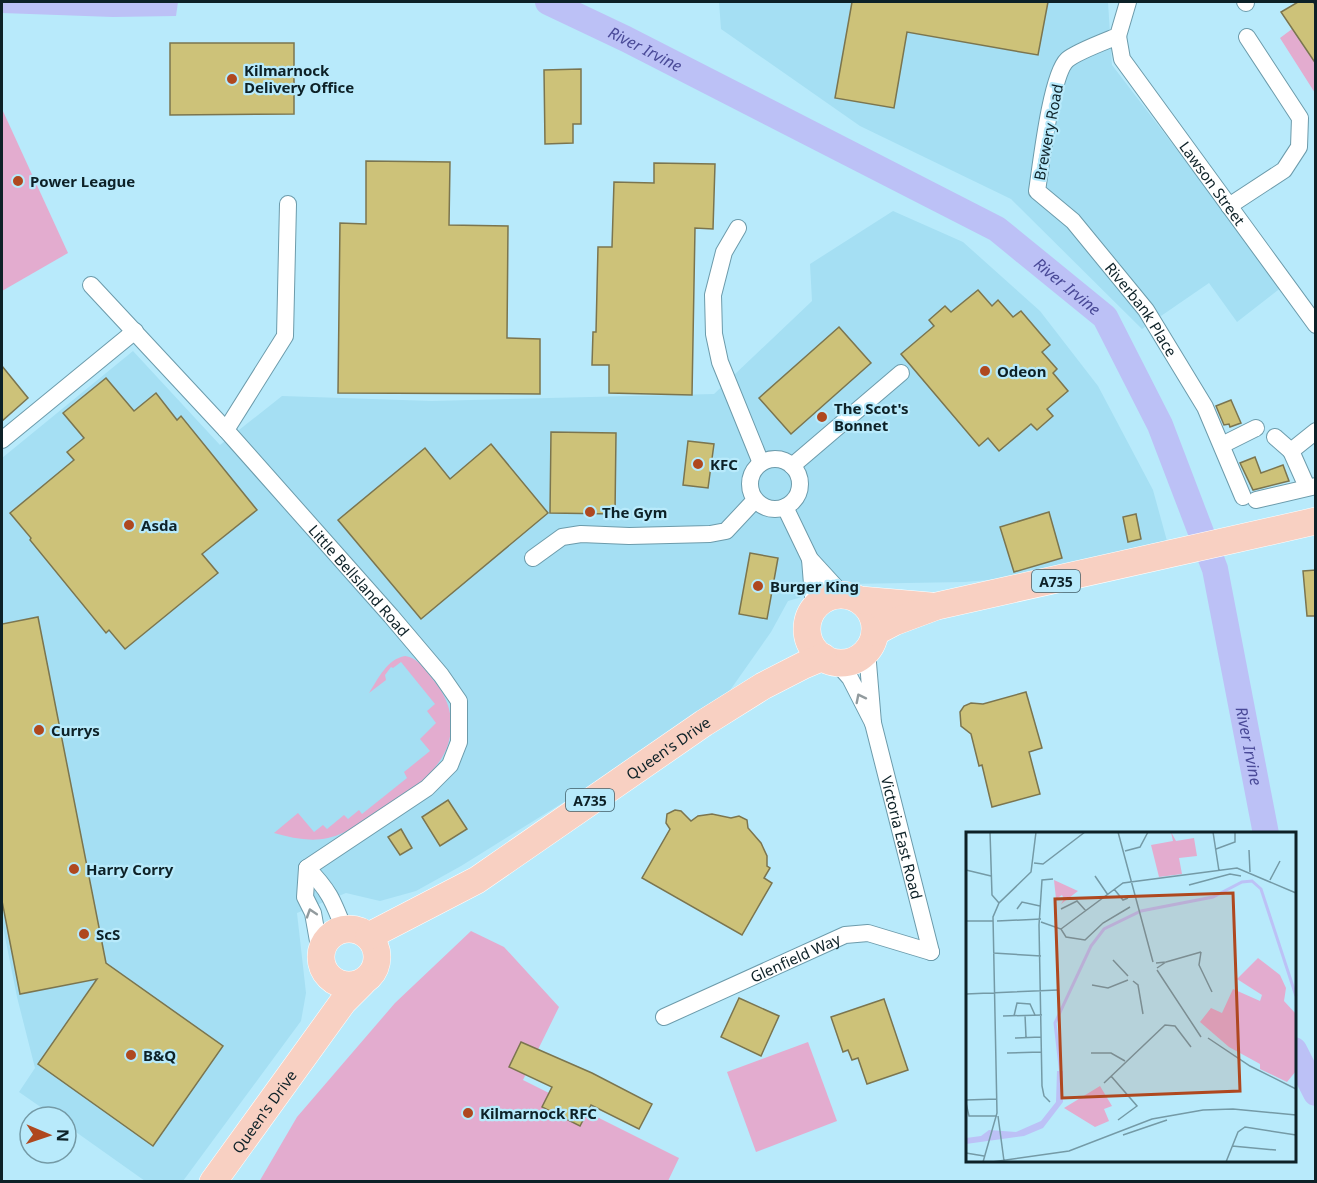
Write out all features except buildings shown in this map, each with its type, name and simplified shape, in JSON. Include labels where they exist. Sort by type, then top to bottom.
[{"type":"main road","name":"A735","points":[[830,660],[853,660],[894,622],[938,606],[1316,521]]},
{"type":"main road","name":"A735","points":[[811,618],[822,601],[832,596],[938,606]]},
{"type":"main road","points":[[851,598],[872,614],[871,642]]},
{"type":"main road","points":[[811,618],[811,644],[830,660]]},
{"type":"main road","name":"Queen's Drive","points":[[763,686],[811,618]]},
{"type":"main road","name":"Queen's Drive","points":[[364,942],[477,880],[681,738],[763,686],[804,664],[830,660]]},
{"type":"main road","name":"A735","points":[[323,965],[321,950],[330,936],[364,942],[375,970],[362,983]]},
{"type":"main road","points":[[323,965],[337,983],[354,985],[362,983]]},
{"type":"main road","name":"Queen's Drive","points":[[314,1043],[327,986],[323,965]]},
{"type":"main road","name":"Queen's Drive","points":[[213,1182],[343,1002],[362,983]]},
{"type":"street","points":[[1118,36],[1128,2]]},
{"type":"street","name":"Brewery Road","points":[[1037,190],[1053,95],[1062,67],[1068,59],[1118,36]]},
{"type":"street","name":"Lawson Street","points":[[1118,36],[1122,59],[1316,325]]},
{"type":"street","points":[[1229,206],[1284,170],[1299,147],[1300,118],[1248,37]]},
{"type":"street","name":"Riverbank Place","points":[[1037,190],[1073,221],[1146,310],[1205,408],[1250,499],[1311,487]]},
{"type":"street","points":[[226,430],[285,336],[288,204]]},
{"type":"street","points":[[738,228],[724,252],[712,296],[714,334],[720,362],[761,463]]},
{"type":"street","name":"Little Bellsland Road","points":[[91,285],[226,430],[391,616],[459,700],[459,742],[450,765],[427,788],[307,868]]},
{"type":"street","points":[[2,440],[135,331]]},
{"type":"street","points":[[792,466],[901,373]]},
{"type":"street","points":[[1222,445],[1256,428]]},
{"type":"street","points":[[1291,451],[1316,431]]},
{"type":"street","points":[[1275,438],[1291,451],[1311,487]]},
{"type":"street","points":[[777,459],[792,466],[797,473],[800,489],[797,496],[785,507],[769,508],[755,500],[751,492],[751,476],[761,463],[777,459]]},
{"type":"street","points":[[534,558],[562,537],[581,534],[629,536],[710,534],[726,531],[755,500]]},
{"type":"street","points":[[785,507],[810,559],[851,598]]},
{"type":"street","points":[[810,559],[811,618]]},
{"type":"street","name":"Victoria East Road","points":[[871,642],[873,723],[931,952]]},
{"type":"street","name":"Victoria East Road","points":[[830,660],[850,678],[873,723]]},
{"type":"street","points":[[307,868],[324,885],[364,942]]},
{"type":"street","points":[[307,868],[305,897],[312,913],[323,965]]},
{"type":"street","name":"Glenfield Way","points":[[664,1017],[845,935],[868,933],[931,952]]},
{"type":"shaded area","points":[[2,2],[178,2],[176,16],[113,17],[2,13]]},
{"type":"shaded area","points":[[719,2],[1108,2],[1112,65],[1282,287],[1237,322],[1209,283],[1142,329],[1011,199],[860,126],[721,29]]},
{"type":"shaded area","points":[[1292,29],[1312,59],[1315,58],[1315,93],[1280,38]]},
{"type":"shaded area","name":"Power League","points":[[2,109],[68,253],[2,291]]},
{"type":"shaded area","points":[[893,211],[963,242],[1040,311],[1098,386],[1153,490],[1167,541],[1045,575],[965,582],[847,584],[788,601],[771,632],[719,706],[461,866],[416,891],[380,901],[346,893],[297,913],[306,993],[301,1021],[183,1181],[145,1181],[78,1134],[78,1105],[38,1105],[19,1092],[35,1068],[17,997],[2,922],[2,458],[133,351],[220,445],[282,396],[432,401],[714,394],[812,301],[810,264]]},
{"type":"shaded area","points":[[405,656],[414,659],[425,669],[448,705],[451,717],[449,742],[437,764],[414,787],[352,829],[328,838],[314,840],[274,833],[298,813],[314,832],[323,825],[327,829],[344,815],[348,819],[359,810],[362,814],[407,778],[404,772],[430,751],[420,739],[436,723],[427,711],[435,704],[401,662],[391,667],[385,675],[386,680],[369,693],[388,665]]},
{"type":"shaded area","points":[[471,931],[504,947],[559,1007],[523,1080],[679,1158],[668,1181],[259,1182],[297,1117],[395,1003]]},
{"type":"shaded area","points":[[808,1042],[837,1121],[756,1152],[727,1072]]},
{"type":"waterway","name":"River Irvine","points":[[548,2],[626,39],[997,229],[1105,317],[1160,425],[1215,569],[1266,832]]},
{"type":"waterway","name":"River Irvine","points":[[1296,1054],[1316,1093]]},
{"type":"place","name":"Kilmarnock Delivery Office","points":[[232,79]]},
{"type":"place","name":"Power League","points":[[18,181]]},
{"type":"place","name":"Odeon","points":[[985,371]]},
{"type":"place","name":"The Scot's Bonnet","points":[[822,417]]},
{"type":"place","name":"KFC","points":[[698,464]]},
{"type":"place","name":"The Gym","points":[[590,512]]},
{"type":"place","name":"Asda","points":[[129,525]]},
{"type":"place","name":"Burger King","points":[[758,586]]},
{"type":"place","name":"Currys","points":[[39,730]]},
{"type":"place","name":"Harry Corry","points":[[74,869]]},
{"type":"place","name":"ScS","points":[[84,934]]},
{"type":"place","name":"B&Q","points":[[131,1055]]},
{"type":"place","name":"Kilmarnock RFC","points":[[468,1113]]}]
